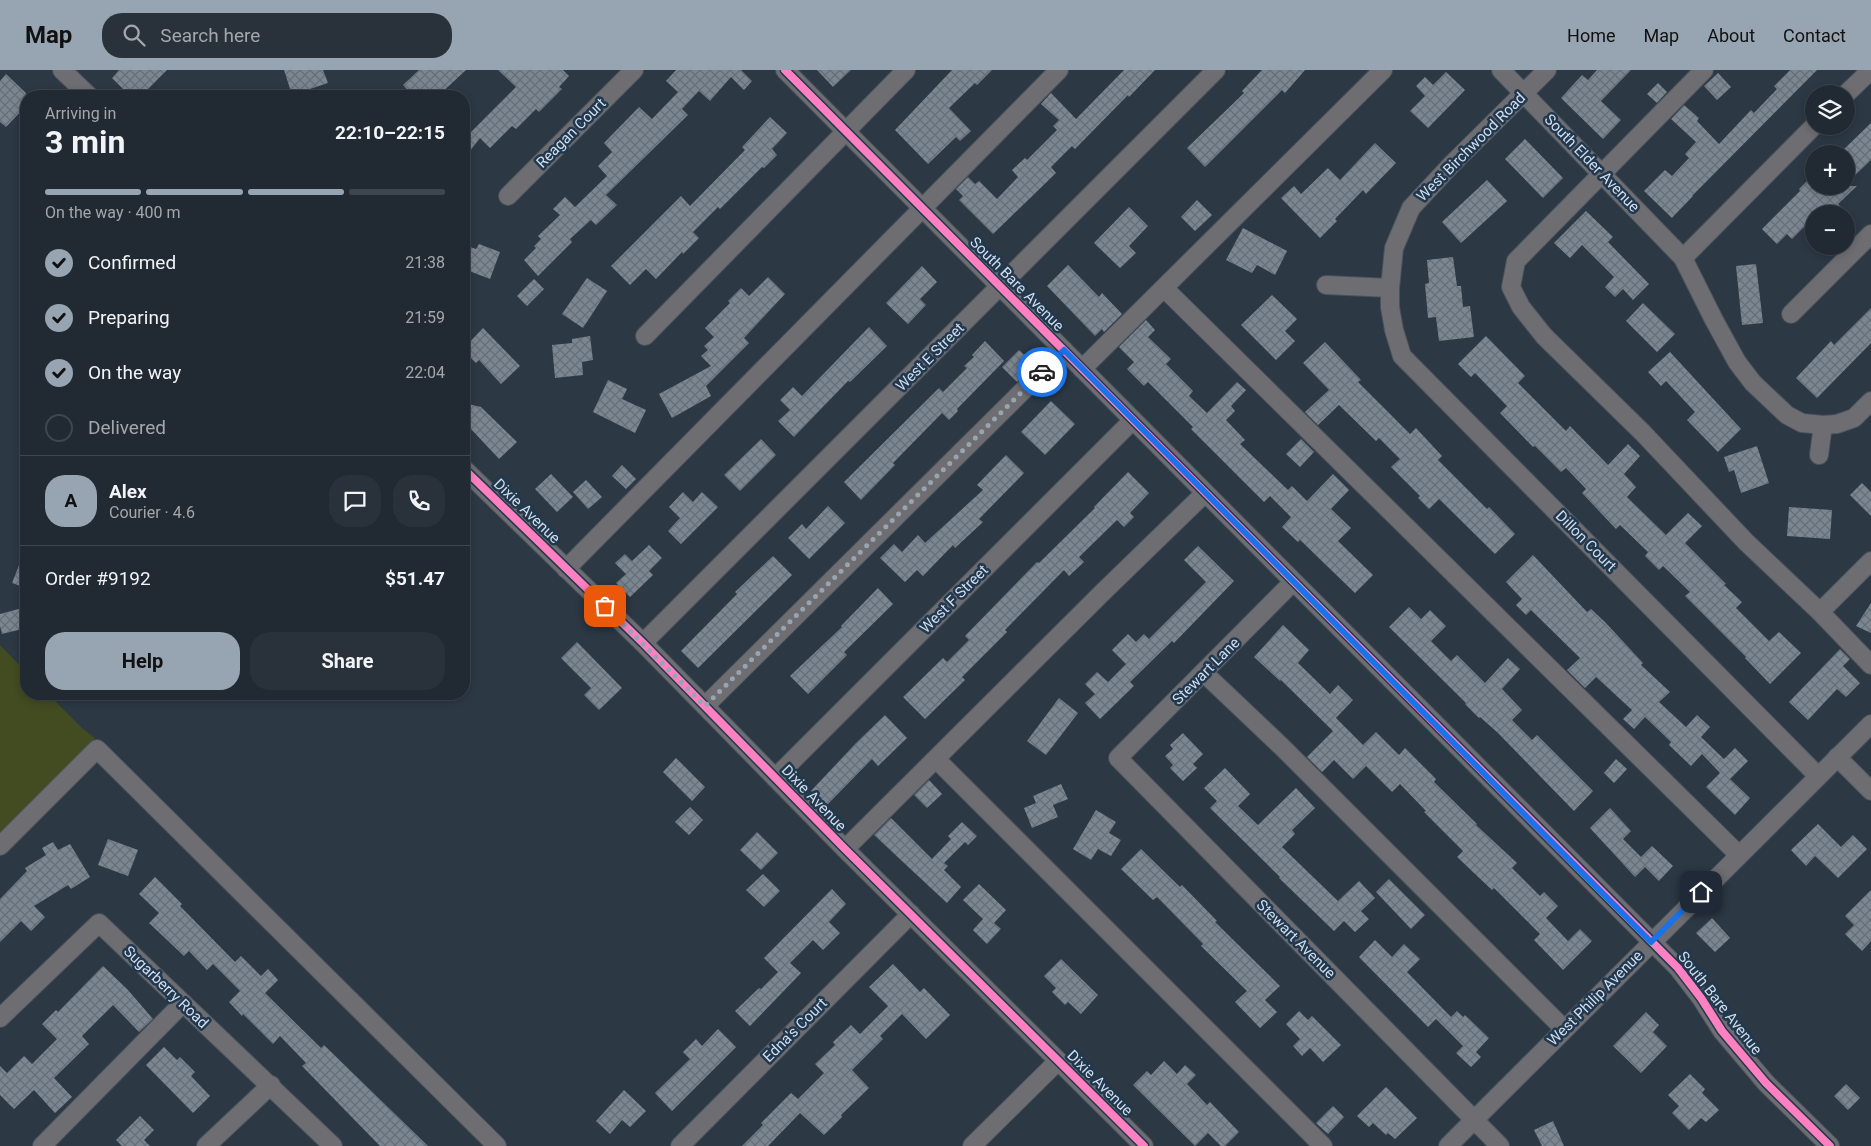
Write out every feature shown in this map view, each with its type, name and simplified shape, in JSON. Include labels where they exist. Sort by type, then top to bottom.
[{"type":"street","points":[[62,70],[83,90]]},
{"type":"street","name":"Reagan Court","points":[[508,196],[634,70]]},
{"type":"street","name":"South Bare Avenue","points":[[785,70],[1678,968],[1701,998],[1722,1031],[1766,1083],[1830,1146]]},
{"type":"street","points":[[645,336],[906,70]]},
{"type":"street","points":[[566,569],[1059,70]]},
{"type":"street","name":"West E Street","points":[[643,643],[1216,70]]},
{"type":"street","points":[[1082,369],[1384,70]]},
{"type":"street","name":"South Elder Avenue","points":[[1500,70],[1683,258],[1737,362],[1753,384],[1787,415],[1802,423],[1837,424],[1854,418],[1871,400]]},
{"type":"street","name":"West Birchwood Road","points":[[1390,288],[1394,248],[1411,208],[1451,165],[1547,70]]},
{"type":"street","points":[[1704,70],[1516,261],[1511,287],[1518,301],[1544,336],[1643,433],[1746,542],[1820,612],[1871,665]]},
{"type":"street","points":[[1855,85],[1871,70]]},
{"type":"street","points":[[1683,258],[1805,135]]},
{"type":"street","points":[[1791,314],[1871,234]]},
{"type":"street","points":[[1326,285],[1390,288]]},
{"type":"street","points":[[1164,288],[1739,855]]},
{"type":"street","name":"Dillon Court","points":[[1390,288],[1390,307],[1394,330],[1402,356],[1818,776]]},
{"type":"street","points":[[705,706],[1064,350]]},
{"type":"street","name":"West F Street","points":[[775,778],[1133,420]]},
{"type":"street","points":[[1819,455],[1823,425]]},
{"type":"street","name":"Dixie Avenue","points":[[470,474],[643,643],[845,850],[1144,1146]]},
{"type":"street","points":[[845,850],[1205,493]]},
{"type":"street","points":[[1820,612],[1871,561]]},
{"type":"street","name":"Stewart Lane","points":[[1118,758],[1293,582]]},
{"type":"street","points":[[1204,673],[1289,754],[1564,1029]]},
{"type":"street","name":"West Philip Avenue","points":[[1448,1146],[1871,724]]},
{"type":"street","points":[[0,846],[97,749],[497,1146]]},
{"type":"street","points":[[1837,757],[1871,792]]},
{"type":"street","name":"Stewart Avenue","points":[[1118,758],[1500,1146]]},
{"type":"street","points":[[936,759],[1323,1146]]},
{"type":"street","name":"Edna's Court","points":[[680,1146],[911,914]]},
{"type":"street","name":"Sugarberry Road","points":[[0,1018],[99,923],[333,1146]]},
{"type":"street","points":[[42,1146],[183,1003]]},
{"type":"street","points":[[972,1146],[1058,1061]]},
{"type":"street","points":[[206,1146],[271,1085]]},
{"type":"green space","points":[[0,645],[20,666],[20,700],[54,700],[82,728],[95,738],[0,835]]},
{"type":"building","points":[[119,70],[167,70],[147,90],[124,90],[112,78]]},
{"type":"building","points":[[284,70],[323,70],[328,83],[307,90],[290,90]]},
{"type":"building","points":[[419,70],[466,70],[444,90],[408,90],[403,85]]},
{"type":"building","points":[[498,70],[563,70],[569,76],[559,87],[562,89],[539,112],[536,109],[516,129],[512,126],[490,148],[480,138],[470,151],[470,133],[516,87]]},
{"type":"building","points":[[676,70],[741,70],[752,81],[744,90],[731,77],[710,101],[699,91],[682,109],[688,115],[606,195],[617,205],[596,225],[591,220],[570,239],[572,242],[538,276],[524,260],[536,248],[534,246],[541,239],[538,236],[560,215],[553,209],[565,197],[575,207],[607,176],[598,166],[612,152],[604,143],[639,107],[652,119],[678,92],[666,81]]},
{"type":"building","points":[[817,70],[851,70],[833,87]]},
{"type":"building","points":[[952,70],[992,70],[977,85],[975,83],[949,108],[971,131],[960,141],[956,137],[928,164],[895,130]]},
{"type":"building","points":[[1124,70],[1155,70],[1075,149],[1072,146],[1051,167],[1056,173],[993,234],[959,200],[963,196],[956,189],[968,177],[975,184],[979,181],[997,199],[1018,177],[1012,170],[1025,158],[1027,160],[1057,130],[1053,126],[1059,120],[1041,104],[1051,93],[1076,119]]},
{"type":"building","points":[[1262,70],[1305,70],[1285,93],[1282,90],[1205,167],[1187,148],[1244,93],[1242,91]]},
{"type":"building","points":[[1597,70],[1631,70],[1601,101],[1621,120],[1603,139],[1561,98],[1582,75],[1588,80]]},
{"type":"building","points":[[1790,70],[1817,70],[1672,218],[1644,191],[1665,170],[1672,176],[1689,158],[1685,154],[1696,142],[1671,119],[1684,105],[1699,118],[1697,121],[1719,144],[1751,110],[1754,113],[1777,89],[1774,86]]},
{"type":"building","points":[[1446,72],[1465,90],[1428,128],[1410,111],[1425,96],[1416,86],[1425,77],[1433,85]]},
{"type":"building","points":[[1718,73],[1731,87],[1717,100],[1704,86]]},
{"type":"building","points":[[6,74],[23,90],[20,90],[20,112],[6,127],[0,122],[0,81]]},
{"type":"building","points":[[1658,83],[1667,92],[1657,103],[1647,94]]},
{"type":"building","points":[[770,117],[787,133],[772,149],[777,155],[764,168],[762,167],[720,209],[718,207],[693,232],[699,238],[683,254],[682,252],[656,279],[646,269],[630,285],[611,266],[681,196],[690,206],[745,150],[742,147]]},
{"type":"building","points":[[1871,123],[1871,160],[1855,175],[1855,145],[1848,145]]},
{"type":"building","points":[[1525,139],[1563,178],[1543,198],[1505,159]]},
{"type":"building","points":[[1375,143],[1396,163],[1366,194],[1363,190],[1335,219],[1337,221],[1320,238],[1281,198],[1294,186],[1301,194],[1328,168],[1340,180]]},
{"type":"building","points":[[1487,180],[1507,201],[1461,243],[1442,222]]},
{"type":"building","points":[[1805,183],[1805,195],[1848,195],[1839,205],[1805,205],[1805,226],[1792,239],[1787,234],[1777,244],[1762,229],[1800,191],[1799,189]]},
{"type":"building","points":[[1197,200],[1212,215],[1195,231],[1181,217]]},
{"type":"building","points":[[1129,207],[1148,226],[1129,246],[1136,253],[1120,268],[1094,243]]},
{"type":"building","points":[[1586,211],[1613,237],[1608,242],[1649,284],[1633,300],[1623,289],[1615,297],[1605,287],[1614,277],[1582,245],[1570,258],[1554,243]]},
{"type":"building","points":[[1243,228],[1287,251],[1275,275],[1257,265],[1252,273],[1226,260]]},
{"type":"building","points":[[479,244],[500,252],[490,279],[470,271],[470,247],[476,249]]},
{"type":"building","points":[[1453,257],[1457,286],[1461,286],[1463,307],[1470,306],[1474,337],[1439,341],[1436,317],[1428,318],[1425,284],[1429,283],[1427,260]]},
{"type":"building","points":[[1756,264],[1763,323],[1742,325],[1736,266]]},
{"type":"building","points":[[1068,265],[1099,297],[1102,293],[1122,314],[1104,332],[1102,329],[1095,336],[1047,286]]},
{"type":"building","points":[[922,266],[937,282],[920,299],[926,305],[908,324],[886,303]]},
{"type":"building","points":[[768,277],[785,294],[744,338],[749,343],[706,386],[711,396],[672,418],[659,394],[711,366],[701,356],[708,350],[704,346],[714,337],[705,328],[730,303],[728,301],[741,288],[749,296]]},
{"type":"building","points":[[587,278],[607,291],[583,328],[562,314]]},
{"type":"building","points":[[534,279],[544,289],[527,306],[517,296]]},
{"type":"building","points":[[1272,295],[1297,319],[1285,331],[1295,341],[1276,360],[1241,325]]},
{"type":"building","points":[[1643,303],[1675,334],[1657,352],[1626,321]]},
{"type":"building","points":[[1871,308],[1871,343],[1817,398],[1796,378],[1831,341],[1834,345]]},
{"type":"building","points":[[1146,320],[1155,330],[1148,337],[1171,359],[1166,364],[1193,391],[1189,396],[1207,413],[1237,382],[1246,390],[1231,406],[1235,411],[1226,420],[1245,440],[1240,444],[1288,490],[1292,486],[1307,501],[1333,474],[1349,490],[1331,509],[1351,528],[1338,541],[1373,575],[1355,593],[1300,540],[1298,542],[1282,527],[1291,517],[1270,496],[1264,502],[1191,429],[1193,427],[1148,382],[1144,386],[1127,369],[1134,362],[1119,347]]},
{"type":"building","points":[[869,327],[887,346],[850,382],[848,381],[794,437],[778,421],[790,410],[780,400],[793,387],[802,396]]},
{"type":"building","points":[[483,328],[520,366],[501,384],[479,360],[476,363],[470,357],[470,342]]},
{"type":"building","points":[[590,336],[593,360],[582,362],[583,375],[555,378],[552,345],[572,343],[572,339]]},
{"type":"building","points":[[1486,336],[1525,376],[1518,383],[1566,431],[1570,426],[1608,465],[1628,444],[1640,456],[1624,474],[1636,487],[1627,497],[1666,535],[1688,513],[1702,526],[1685,543],[1742,602],[1736,608],[1769,641],[1779,632],[1801,653],[1770,684],[1685,596],[1690,592],[1663,566],[1659,570],[1645,556],[1648,552],[1620,525],[1616,529],[1582,493],[1586,489],[1566,468],[1561,472],[1500,413],[1507,406],[1475,373],[1471,377],[1458,364]]},
{"type":"building","points":[[985,341],[1004,361],[957,409],[958,411],[949,420],[942,413],[893,463],[895,465],[861,500],[844,482],[939,388],[943,392],[967,368],[964,366],[974,357],[972,355]]},
{"type":"building","points":[[1325,342],[1361,380],[1358,382],[1410,434],[1416,428],[1442,456],[1438,460],[1515,534],[1495,554],[1439,499],[1429,509],[1418,498],[1420,496],[1391,467],[1400,459],[1379,438],[1376,441],[1339,405],[1318,425],[1305,412],[1329,390],[1303,363]]},
{"type":"building","points":[[1019,350],[1034,364],[1017,382],[1002,367]]},
{"type":"building","points":[[1670,352],[1741,429],[1718,452],[1687,420],[1695,412],[1666,381],[1661,386],[1648,372]]},
{"type":"building","points":[[608,380],[627,389],[622,399],[646,410],[635,433],[593,412]]},
{"type":"building","points":[[1051,401],[1075,424],[1045,455],[1021,432]]},
{"type":"building","points":[[470,404],[481,407],[517,442],[499,459],[471,429]]},
{"type":"building","points":[[761,439],[776,455],[740,491],[724,475]]},
{"type":"building","points":[[1301,439],[1314,452],[1300,467],[1286,454]]},
{"type":"building","points":[[1757,446],[1769,483],[1741,493],[1734,470],[1729,472],[1724,457]]},
{"type":"building","points":[[1006,455],[1024,473],[979,519],[983,522],[955,548],[953,545],[923,576],[917,570],[905,582],[880,558],[894,544],[902,552],[918,535],[925,543],[983,490],[977,485]]},
{"type":"building","points":[[622,465],[636,479],[626,489],[612,476]]},
{"type":"building","points":[[1128,472],[1149,493],[1130,513],[1134,517],[1124,527],[1117,520],[1079,557],[1084,562],[1069,576],[1064,570],[1005,630],[1007,632],[962,677],[965,680],[925,719],[903,697],[943,658],[947,662],[969,640],[965,636],[1037,562],[1039,563],[1095,508]]},
{"type":"building","points":[[551,474],[573,497],[557,512],[535,489]]},
{"type":"building","points":[[586,480],[602,497],[588,509],[573,492]]},
{"type":"building","points":[[1862,483],[1871,492],[1871,516],[1850,495]]},
{"type":"building","points":[[683,492],[693,502],[702,492],[718,507],[681,544],[668,531],[680,518],[669,507]]},
{"type":"building","points":[[828,506],[845,523],[809,559],[788,538],[802,524],[806,529]]},
{"type":"building","points":[[1789,507],[1832,510],[1830,539],[1787,536]]},
{"type":"building","points":[[649,545],[662,558],[649,571],[653,575],[630,597],[616,583],[626,574],[615,563],[625,554],[632,561]]},
{"type":"building","points":[[1198,546],[1234,581],[1174,643],[1172,641],[1130,682],[1134,686],[1100,719],[1085,703],[1095,694],[1085,684],[1097,672],[1108,682],[1126,664],[1112,650],[1128,634],[1136,642],[1144,634],[1149,639],[1206,582],[1184,560]]},
{"type":"building","points":[[1533,555],[1587,612],[1591,609],[1605,622],[1643,663],[1641,665],[1670,692],[1659,702],[1686,727],[1697,715],[1710,727],[1701,737],[1724,759],[1735,748],[1748,761],[1730,779],[1750,798],[1735,815],[1706,787],[1720,773],[1702,754],[1691,766],[1669,745],[1671,742],[1645,717],[1634,729],[1623,719],[1632,710],[1596,677],[1585,688],[1567,670],[1580,658],[1531,610],[1526,615],[1516,605],[1522,599],[1506,582]]},
{"type":"building","points":[[773,556],[792,575],[698,668],[681,651],[737,594],[735,592]]},
{"type":"building","points":[[20,563],[20,586],[12,583]]},
{"type":"building","points":[[878,588],[893,604],[844,652],[847,655],[808,694],[790,676],[842,627]]},
{"type":"building","points":[[1871,603],[1871,633],[1856,626]]},
{"type":"building","points":[[1409,607],[1421,619],[1430,610],[1446,626],[1431,641],[1451,661],[1457,655],[1485,683],[1508,658],[1520,669],[1502,689],[1522,710],[1512,720],[1532,740],[1537,735],[1593,791],[1574,811],[1498,733],[1479,718],[1389,627]]},
{"type":"building","points":[[20,609],[20,630],[2,634],[0,614]]},
{"type":"building","points":[[1283,625],[1309,650],[1298,663],[1330,694],[1338,685],[1353,700],[1336,718],[1363,745],[1376,732],[1399,755],[1405,748],[1436,779],[1434,782],[1517,863],[1512,868],[1540,896],[1544,892],[1558,906],[1546,918],[1568,941],[1580,929],[1592,941],[1563,970],[1534,940],[1540,934],[1494,888],[1492,890],[1457,857],[1463,851],[1424,812],[1426,811],[1400,784],[1392,792],[1366,766],[1353,779],[1334,760],[1322,772],[1307,757],[1333,731],[1281,680],[1254,657]]},
{"type":"building","points":[[577,642],[622,688],[599,710],[584,695],[591,688],[561,658]]},
{"type":"building","points":[[1840,649],[1850,659],[1843,666],[1860,683],[1846,697],[1837,689],[1808,720],[1789,702]]},
{"type":"building","points":[[1059,698],[1078,713],[1046,755],[1027,741]]},
{"type":"building","points":[[885,715],[907,738],[878,766],[872,759],[826,806],[811,791]]},
{"type":"building","points":[[1183,733],[1203,754],[1193,764],[1197,768],[1183,781],[1170,768],[1173,765],[1165,756],[1173,749],[1170,745]]},
{"type":"building","points":[[676,758],[705,787],[692,801],[663,772]]},
{"type":"building","points":[[1616,759],[1627,769],[1614,783],[1604,773]]},
{"type":"building","points":[[1225,768],[1250,794],[1238,806],[1258,825],[1296,788],[1315,808],[1292,830],[1295,834],[1282,847],[1338,901],[1359,881],[1375,898],[1361,911],[1369,919],[1355,932],[1344,921],[1334,931],[1210,808],[1217,801],[1204,788]]},
{"type":"building","points":[[929,780],[942,794],[927,808],[914,795]]},
{"type":"building","points":[[1061,784],[1068,799],[1053,805],[1058,817],[1032,828],[1024,808],[1036,803],[1033,796]]},
{"type":"building","points":[[690,807],[703,820],[689,835],[675,822]]},
{"type":"building","points":[[1610,808],[1631,831],[1623,839],[1641,857],[1652,846],[1673,866],[1659,881],[1645,867],[1635,877],[1590,828]]},
{"type":"building","points":[[1096,810],[1116,822],[1109,833],[1121,840],[1111,856],[1098,849],[1091,860],[1073,849]]},
{"type":"building","points":[[891,818],[932,859],[951,839],[948,836],[962,822],[977,836],[968,845],[965,842],[944,863],[948,866],[944,870],[961,887],[947,903],[874,835]]},
{"type":"building","points":[[1818,824],[1841,847],[1853,835],[1867,849],[1838,878],[1815,856],[1806,866],[1791,850]]},
{"type":"building","points":[[757,832],[778,853],[761,870],[740,850]]},
{"type":"building","points":[[108,839],[138,850],[128,876],[98,865]]},
{"type":"building","points":[[53,842],[58,850],[70,844],[90,877],[71,889],[68,885],[34,906],[45,917],[31,931],[21,921],[0,942],[0,899],[27,871],[25,868],[46,855],[42,848]]},
{"type":"building","points":[[1141,849],[1180,887],[1182,885],[1217,921],[1215,922],[1280,986],[1265,1000],[1277,1012],[1260,1028],[1235,1002],[1247,991],[1201,946],[1203,944],[1157,897],[1153,900],[1121,869]]},
{"type":"building","points":[[763,874],[780,891],[764,907],[746,890]]},
{"type":"building","points":[[155,877],[182,904],[180,906],[235,962],[241,956],[261,976],[268,969],[278,980],[265,993],[321,1048],[324,1045],[428,1146],[380,1146],[302,1066],[306,1063],[280,1036],[273,1044],[243,1014],[242,1016],[229,1002],[240,991],[213,964],[207,970],[189,951],[184,956],[149,923],[159,913],[139,894]]},
{"type":"building","points":[[1389,879],[1425,915],[1411,929],[1376,892]]},
{"type":"building","points":[[979,884],[1006,910],[994,923],[1001,929],[987,944],[973,930],[983,919],[963,900]]},
{"type":"building","points":[[832,889],[846,904],[829,922],[840,933],[823,950],[813,940],[790,963],[801,973],[750,1026],[735,1011],[778,972],[764,958]]},
{"type":"building","points":[[1871,890],[1871,941],[1862,951],[1845,934],[1854,925],[1845,916]]},
{"type":"building","points":[[1712,918],[1730,938],[1715,952],[1696,933]]},
{"type":"building","points":[[1375,940],[1392,957],[1404,944],[1420,959],[1407,972],[1451,1017],[1457,1011],[1463,1017],[1465,1015],[1489,1038],[1476,1052],[1481,1057],[1471,1067],[1456,1053],[1463,1046],[1436,1019],[1428,1027],[1359,957]]},
{"type":"building","points":[[1061,959],[1098,995],[1081,1014],[1068,1002],[1065,1005],[1052,992],[1056,988],[1044,976]]},
{"type":"building","points":[[893,964],[920,992],[924,988],[950,1015],[926,1039],[902,1014],[880,1036],[883,1039],[852,1070],[869,1088],[841,1115],[842,1117],[824,1135],[800,1113],[768,1146],[742,1146],[763,1125],[761,1123],[791,1093],[798,1099],[824,1073],[815,1064],[835,1045],[833,1042],[851,1025],[860,1034],[888,1006],[869,987]]},
{"type":"building","points":[[103,966],[128,990],[153,1019],[139,1032],[113,1005],[82,1036],[89,1044],[54,1078],[72,1097],[55,1113],[34,1090],[14,1109],[0,1095],[0,1066],[7,1073],[24,1056],[32,1064],[57,1039],[42,1024],[56,1010],[58,1012]]},
{"type":"building","points":[[1299,1011],[1308,1020],[1312,1016],[1341,1045],[1323,1062],[1310,1048],[1302,1056],[1293,1046],[1300,1039],[1286,1024]]},
{"type":"building","points":[[1646,1012],[1659,1025],[1653,1032],[1667,1046],[1641,1073],[1613,1046]]},
{"type":"building","points":[[718,1029],[736,1047],[672,1111],[655,1093],[690,1059],[683,1052],[696,1039],[702,1046]]},
{"type":"building","points":[[164,1047],[177,1060],[180,1057],[195,1072],[191,1076],[210,1096],[193,1113],[146,1065]]},
{"type":"building","points":[[1164,1061],[1177,1074],[1185,1065],[1196,1075],[1187,1084],[1207,1105],[1210,1102],[1239,1132],[1225,1146],[1221,1146],[1208,1133],[1195,1146],[1133,1085],[1147,1071],[1151,1075]]},
{"type":"building","points":[[1690,1074],[1705,1089],[1702,1093],[1719,1110],[1706,1122],[1701,1118],[1689,1130],[1672,1113],[1679,1106],[1668,1095]]},
{"type":"building","points":[[1846,1084],[1860,1098],[1848,1110],[1834,1096]]},
{"type":"building","points":[[1386,1087],[1417,1118],[1395,1139],[1388,1133],[1386,1135],[1373,1123],[1369,1127],[1357,1116]]},
{"type":"building","points":[[624,1090],[646,1111],[630,1127],[622,1120],[610,1134],[596,1121]]},
{"type":"building","points":[[1333,1106],[1344,1117],[1328,1134],[1316,1123]]},
{"type":"building","points":[[140,1116],[154,1130],[144,1140],[150,1146],[122,1146],[116,1140]]},
{"type":"building","points":[[1553,1121],[1564,1146],[1542,1146],[1534,1130]]},
{"type":"cycle path","points":[[785,70],[1678,968],[1701,998],[1722,1031],[1766,1083],[1830,1146]]},
{"type":"cycle path","points":[[470,475],[643,643],[845,849],[1144,1146]]},
{"type":"way so far","points":[[605,606],[705,706],[1042,372]]},
{"type":"route","points":[[1042,372],[1064,350],[1280,570],[1651,942],[1701,892]]}]
